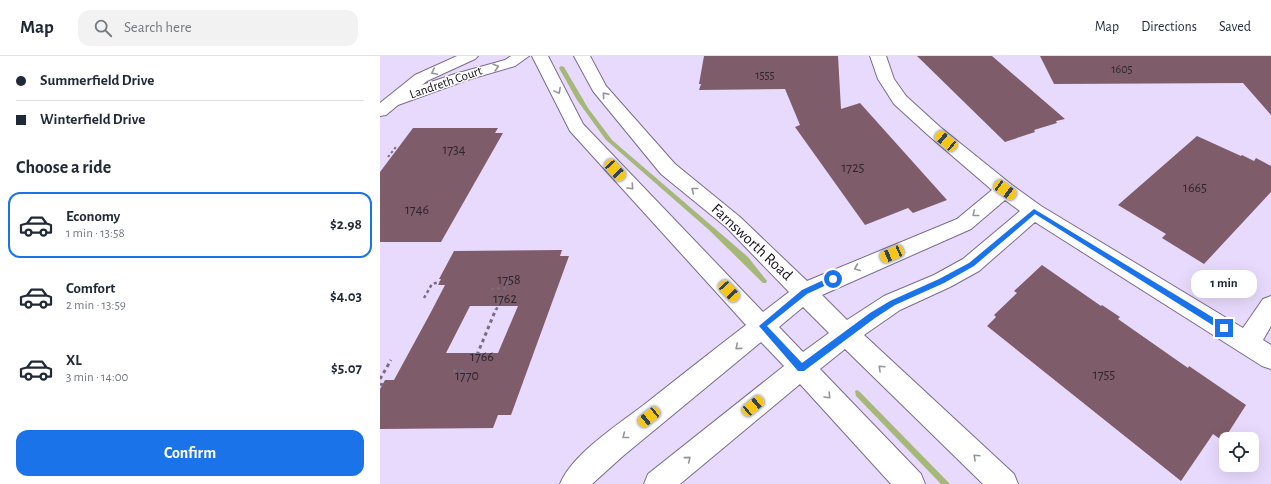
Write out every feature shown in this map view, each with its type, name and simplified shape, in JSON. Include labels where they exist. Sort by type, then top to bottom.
[{"type":"street","name":"Landreth Court","points":[[386,106],[421,78],[470,56]]},
{"type":"street","name":"Landreth Court","points":[[386,106],[461,77],[510,63],[520,56]]},
{"type":"street","points":[[540,56],[576,127],[669,228],[911,484]]},
{"type":"street","name":"Farnsworth Road","points":[[582,56],[599,88],[668,169],[733,222],[847,335],[1004,484]]},
{"type":"street","points":[[592,76],[599,56]]},
{"type":"street","points":[[878,56],[886,79],[900,100],[934,131],[1005,190],[1034,211],[1271,358]]},
{"type":"street","points":[[574,484],[580,476],[613,446],[805,292],[964,224],[1005,190]]},
{"type":"street","points":[[658,484],[765,396],[872,316],[892,303],[942,281],[971,264],[1034,211]]},
{"type":"street","points":[[1247,343],[1271,306]]},
{"type":"path","points":[[388,157],[396,147]]},
{"type":"path","points":[[491,289],[505,288],[509,280]]},
{"type":"path","points":[[424,298],[432,284],[440,282]]},
{"type":"path","points":[[482,357],[477,357],[477,355],[499,303],[501,300],[505,299]]},
{"type":"path","points":[[380,378],[391,360]]},
{"type":"path","points":[[453,371],[466,371],[468,376]]},
{"type":"green space","points":[[561,66],[564,67],[588,108],[612,140],[748,257],[767,281],[766,283],[763,283],[709,230],[606,140],[577,100],[559,68]]},
{"type":"green space","points":[[857,390],[950,484],[941,484],[856,396],[855,391]]},
{"type":"building","points":[[704,56],[838,56],[841,109],[860,103],[947,200],[913,213],[908,208],[865,225],[795,127],[800,125],[785,89],[699,90]]},
{"type":"building","points":[[917,56],[992,56],[1065,119],[1034,130],[1035,132],[1005,142]]},
{"type":"building","points":[[1040,56],[1271,56],[1271,115],[1243,83],[1054,84]]},
{"type":"building","points":[[413,128],[498,128],[495,133],[503,133],[441,242],[380,242],[380,172]]},
{"type":"building","points":[[1197,136],[1241,156],[1242,155],[1254,161],[1256,158],[1271,166],[1271,192],[1204,264],[1162,238],[1166,234],[1118,205]]},
{"type":"building","points":[[562,250],[560,256],[569,256],[511,415],[498,415],[493,428],[380,429],[380,389],[385,380],[394,380],[431,312],[445,285],[438,285],[441,279],[439,279],[454,251]],"holes":[[[470,306],[518,306],[498,353],[446,353]]]},
{"type":"building","points":[[1042,265],[1101,306],[1102,305],[1120,317],[1118,319],[1188,368],[1189,366],[1246,405],[1229,432],[1219,432],[1219,438],[1213,434],[1181,481],[987,326],[996,317],[994,315],[1017,293],[1014,291]]},
{"type":"route","points":[[833,279],[805,292],[762,326],[801,368],[892,303],[942,281],[971,264],[1034,211],[1224,328]]}]
